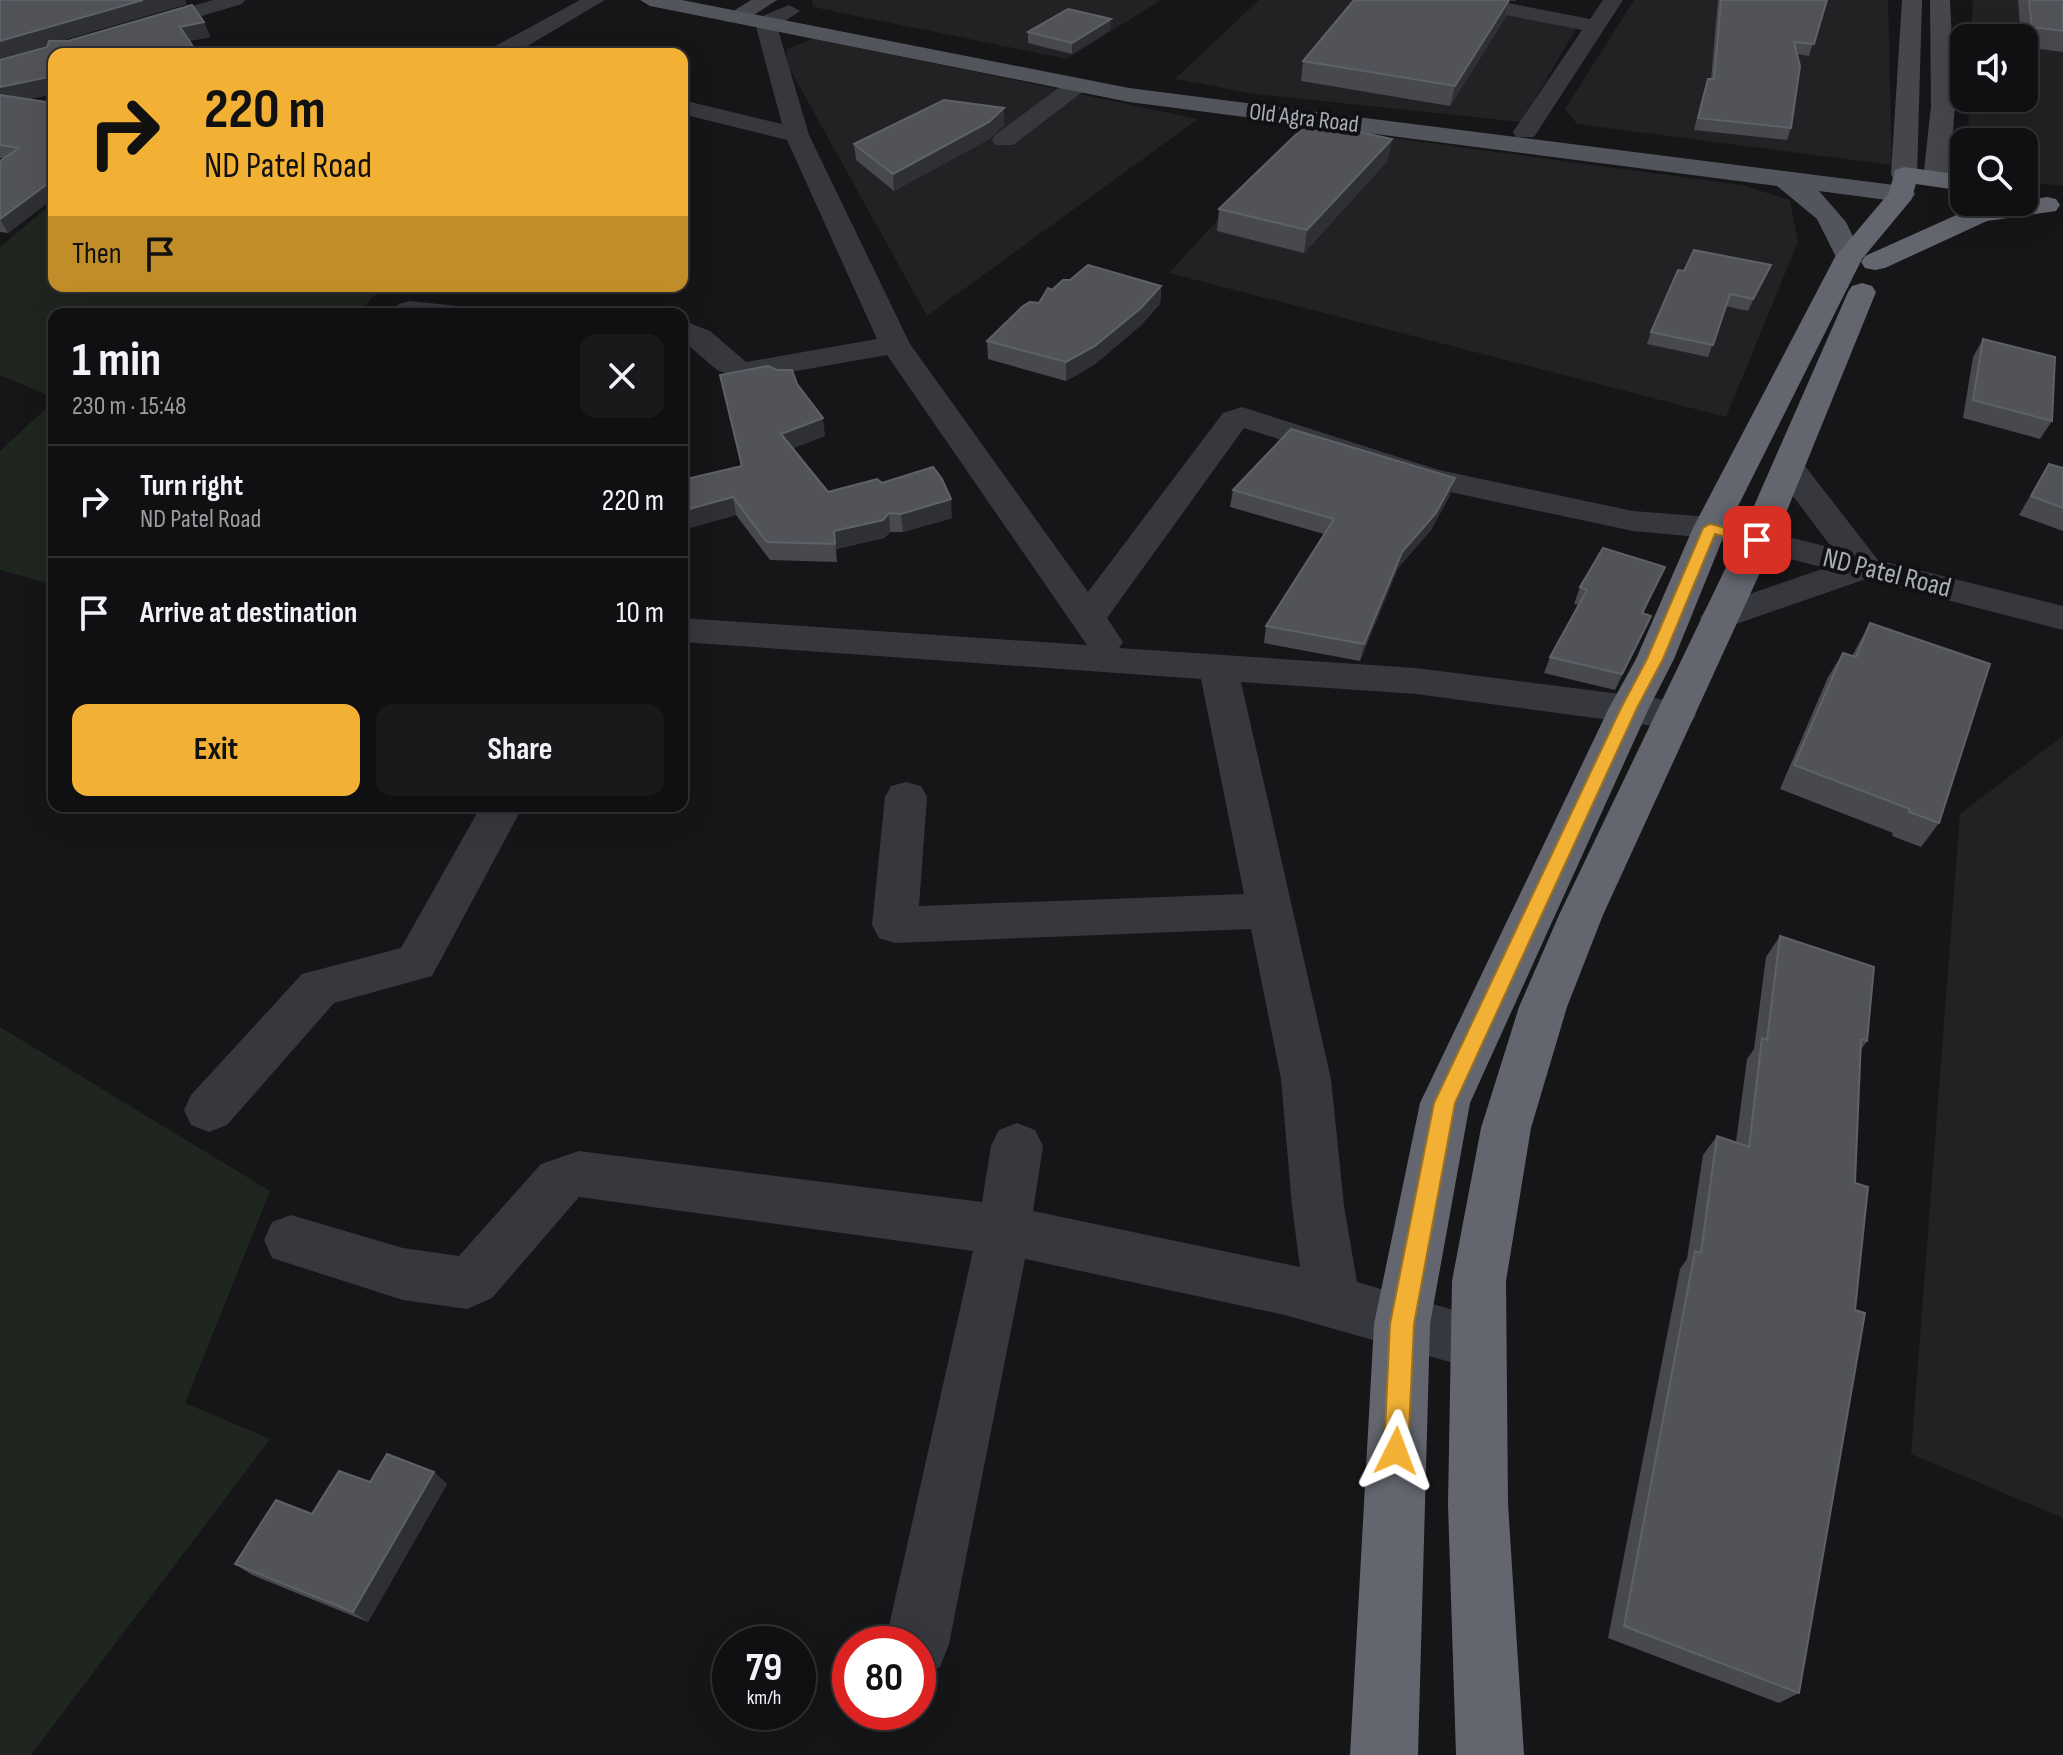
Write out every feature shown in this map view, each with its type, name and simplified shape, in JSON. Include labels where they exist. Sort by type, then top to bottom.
[{"type":"highway","points":[[1384,1755],[1384,1691],[1402,1324],[1445,1103],[1629,708],[1655,659],[1710,528],[1862,260],[1934,189]]},
{"type":"highway","points":[[2038,195],[2058,202]]},
{"type":"highway","points":[[1490,1755],[1478,1504],[1479,1281],[1506,1128],[1543,1007],[1581,915],[1789,468],[1862,260],[1981,214],[2058,202]]},
{"type":"main road","name":"Old Agra Road","points":[[650,0],[756,7],[1068,74],[1153,89],[1525,132],[1934,189]]},
{"type":"main road","points":[[1912,0],[1934,189]]},
{"type":"main road","points":[[1934,189],[1943,106],[1940,0]]},
{"type":"main road","name":"Old Agra Road","points":[[756,7],[1077,85],[1143,97],[1787,181],[1934,189]]},
{"type":"main road","points":[[1787,181],[1812,196],[1835,221],[1862,260]]},
{"type":"street","points":[[113,37],[235,0]]},
{"type":"street","points":[[509,48],[595,0]]},
{"type":"street","points":[[1459,0],[1595,26]]},
{"type":"street","points":[[1525,132],[1613,0]]},
{"type":"street","points":[[756,7],[797,135],[895,345],[1117,660]]},
{"type":"street","points":[[1004,140],[1077,85]]},
{"type":"street","points":[[688,108],[797,135]]},
{"type":"street","points":[[688,331],[695,333],[734,370],[745,371],[895,345]]},
{"type":"street","name":"ND Patel Road","points":[[1087,619],[1238,418],[1431,478],[1633,521],[1710,528],[2063,618]]},
{"type":"street","points":[[1719,618],[1865,567],[1789,468]]},
{"type":"street","points":[[688,630],[1416,681],[1676,715]]},
{"type":"street","points":[[1218,666],[1254,823],[1268,911],[1306,1079],[1318,1206],[1333,1302]]},
{"type":"street","points":[[906,797],[895,925],[1268,911]]},
{"type":"street","points":[[209,1110],[319,988],[416,963],[499,812]]},
{"type":"street","points":[[921,1626],[1004,1230],[1017,1146]]},
{"type":"street","points":[[291,1240],[403,1274],[467,1283],[473,1280],[559,1181],[579,1174],[1004,1230],[1285,1289],[1402,1324],[1478,1342]]},
{"type":"shaded area","points":[[812,0],[1161,0],[1067,59],[813,7]]},
{"type":"shaded area","points":[[1259,0],[1431,0],[1576,29],[1521,122],[1255,94],[1175,79]]},
{"type":"shaded area","points":[[1634,0],[1888,0],[1892,165],[1577,124],[1565,109]]},
{"type":"shaded area","points":[[1973,0],[2063,0],[2063,186],[2038,183],[2038,128],[1968,128],[1969,112],[2038,112],[2038,24],[1972,24]]},
{"type":"shaded area","points":[[814,38],[1198,119],[927,316],[786,62],[787,49]]},
{"type":"shaded area","points":[[1304,126],[1742,185],[1790,200],[1798,242],[1726,417],[1169,273]]},
{"type":"shaded area","points":[[48,168],[48,204],[0,196]]},
{"type":"shaded area","points":[[48,207],[48,292],[380,292],[371,298],[365,308],[48,308],[48,395],[0,375],[0,247]]},
{"type":"shaded area","points":[[48,407],[48,583],[0,570],[0,451]]},
{"type":"shaded area","points":[[2063,736],[2063,1518],[1911,1454],[1960,814]]},
{"type":"shaded area","points":[[0,1027],[270,1191],[185,1403],[270,1439],[31,1755],[0,1755]]},
{"type":"building","points":[[0,0],[143,0],[0,41]]},
{"type":"building","points":[[1354,0],[1509,0],[1455,86],[1303,61]]},
{"type":"building","points":[[1721,0],[1827,0],[1814,44],[1794,42],[1800,66],[1791,128],[1698,118],[1708,79],[1714,79]]},
{"type":"building","points":[[2029,0],[2063,0],[2063,31],[2032,24]]},
{"type":"building","points":[[192,5],[204,22],[180,27],[194,48],[48,48],[48,77],[0,87],[0,60],[47,47],[49,41],[68,41]]},
{"type":"building","points":[[1068,9],[1111,19],[1072,43],[1028,32]]},
{"type":"building","points":[[0,95],[48,102],[48,183],[0,219],[0,161],[19,148],[0,145]]},
{"type":"building","points":[[944,100],[1004,108],[989,122],[893,174],[854,144]]},
{"type":"building","points":[[1310,121],[1392,139],[1307,230],[1219,209]]},
{"type":"building","points":[[1694,250],[1771,265],[1753,299],[1730,294],[1713,345],[1651,332],[1678,270],[1684,271]]},
{"type":"building","points":[[1088,265],[1161,286],[1141,308],[1095,346],[1066,362],[987,341],[1023,306],[1030,302],[1039,303],[1048,288],[1052,290],[1063,280],[1070,280]]},
{"type":"building","points":[[1983,339],[2055,357],[2052,421],[1973,400]]},
{"type":"building","points":[[768,366],[777,370],[792,370],[797,384],[823,418],[781,434],[828,492],[877,479],[882,483],[933,467],[951,499],[901,514],[889,513],[883,520],[834,531],[835,544],[767,542],[733,497],[688,509],[688,479],[742,466],[720,375]]},
{"type":"building","points":[[1291,429],[1455,478],[1436,513],[1402,552],[1364,644],[1266,626],[1334,519],[1233,490]]},
{"type":"building","points":[[2049,464],[2063,468],[2063,508],[2031,496]]},
{"type":"building","points":[[1603,548],[1665,567],[1642,613],[1651,616],[1622,674],[1550,657],[1587,590],[1580,587]]},
{"type":"building","points":[[1870,623],[1990,664],[1939,823],[1794,765],[1843,653],[1856,657]]},
{"type":"building","points":[[1780,936],[1874,967],[1867,1041],[1861,1039],[1855,1183],[1868,1187],[1855,1310],[1865,1313],[1799,1693],[1624,1626],[1695,1251],[1701,1253],[1717,1136],[1749,1147],[1762,1038],[1767,1040]]},
{"type":"building","points":[[387,1454],[434,1472],[353,1612],[235,1564],[276,1500],[312,1514],[339,1471],[370,1482]]},
{"type":"route","points":[[1396,1451],[1402,1324],[1445,1103],[1629,708],[1655,659],[1710,528],[1757,540]]}]
